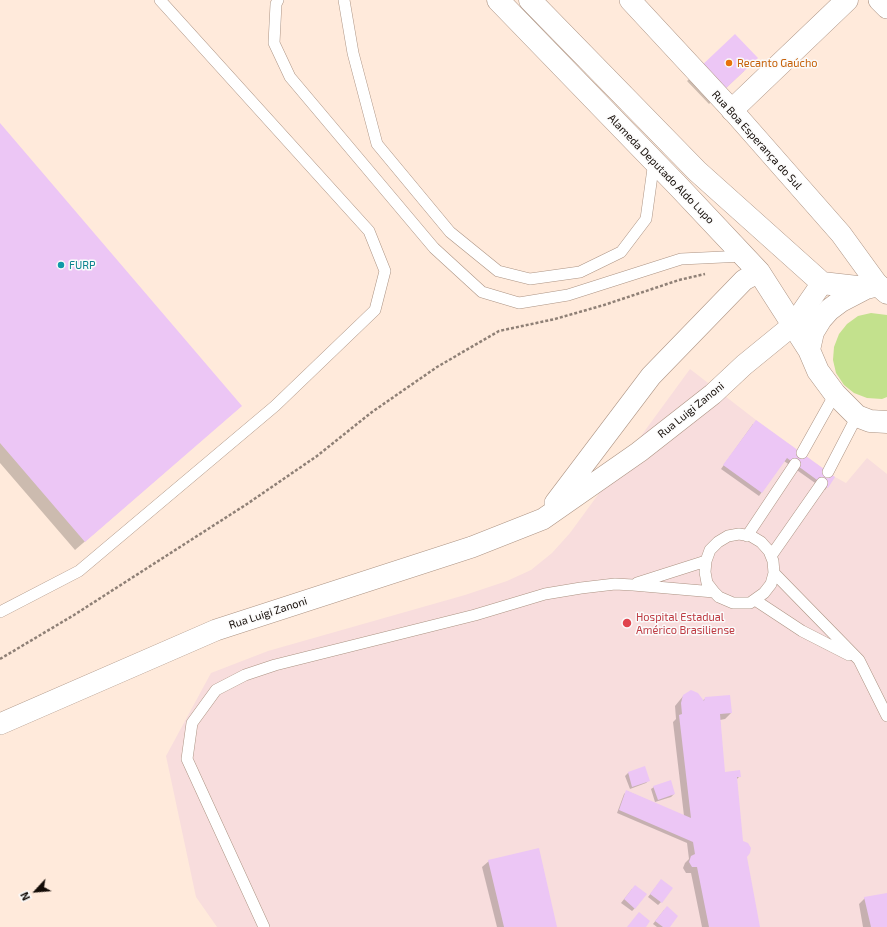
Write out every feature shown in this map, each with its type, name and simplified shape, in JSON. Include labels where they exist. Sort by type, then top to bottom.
[{"type":"main road","name":"Alameda Deputado Aldo Lupo","points":[[498,0],[759,272],[809,350],[818,371],[835,394],[871,420]]},
{"type":"main road","points":[[530,0],[696,171],[822,283],[877,289]]},
{"type":"main road","points":[[732,110],[847,0]]},
{"type":"main road","points":[[809,350],[813,332],[821,318],[829,310],[841,301],[877,289]]},
{"type":"main road","points":[[871,420],[887,437]]},
{"type":"street","name":"Rua Boa Esperança do Sul","points":[[630,0],[732,110],[841,234],[877,289]]},
{"type":"street","points":[[879,0],[887,8]]},
{"type":"street","points":[[543,519],[651,376],[744,280],[759,272]]},
{"type":"street","name":"Rua Luigi Zanoni","points":[[0,724],[216,630],[472,547],[543,519],[639,452],[713,394],[744,365],[793,325],[822,283]]},
{"type":"lane","points":[[0,612],[79,571],[275,406],[375,310],[384,272],[369,230],[160,0]]},
{"type":"lane","points":[[278,0],[276,4],[274,43],[290,77],[434,248],[482,292],[519,303],[568,295],[681,259],[744,256]]},
{"type":"lane","points":[[344,0],[353,53],[377,144],[450,232],[498,271],[530,279],[580,272],[621,252],[646,219],[654,161]]},
{"type":"lane","points":[[802,453],[835,394]]},
{"type":"lane","points":[[828,472],[871,420]]},
{"type":"lane","points":[[747,536],[795,464]]},
{"type":"lane","points":[[771,556],[822,483]]},
{"type":"lane","points":[[739,534],[751,536],[761,542],[769,551],[771,556],[774,573],[770,584],[764,594],[750,603],[733,603],[719,597],[707,583],[705,572],[706,561],[710,550],[718,542],[728,536],[739,534]]},
{"type":"lane","points":[[633,584],[706,561]]},
{"type":"lane","points":[[774,573],[859,660],[887,716]]},
{"type":"lane","points":[[264,927],[187,759],[192,723],[216,690],[245,675],[276,665],[475,615],[545,594],[615,584],[633,584],[714,592]]},
{"type":"lane","points":[[755,600],[802,631],[859,660]]},
{"type":"path","points":[[0,659],[74,615],[247,504],[316,456],[372,412],[437,367],[499,331],[555,319],[604,305],[679,280],[706,274]]},
{"type":"shaded area","name":"Hospital Estadual Américo Brasiliense","points":[[690,369],[756,420],[835,477],[846,483],[867,458],[887,474],[887,927],[217,927],[196,897],[166,756],[211,673],[268,651],[465,595],[507,581],[531,570],[552,553],[570,533]]},
{"type":"green space","points":[[871,313],[887,315],[887,397],[882,399],[867,398],[854,393],[844,385],[836,373],[833,360],[834,347],[839,334],[847,324],[858,316]]},
{"type":"building","name":"Recanto Gaúcho","points":[[735,34],[758,58],[722,92],[699,68]]},
{"type":"building","name":"FURP","points":[[0,123],[242,406],[85,542],[0,443]]},
{"type":"building","points":[[756,420],[835,477],[828,488],[787,458],[762,493],[723,465]]},
{"type":"building","points":[[691,690],[698,693],[704,701],[705,697],[730,695],[732,713],[720,714],[725,772],[740,770],[741,777],[737,777],[743,841],[748,843],[751,848],[747,857],[760,927],[709,927],[697,867],[692,867],[689,862],[691,856],[695,854],[693,842],[619,810],[626,790],[691,818],[679,715],[682,714],[681,703],[683,695]]},
{"type":"building","points":[[645,766],[650,781],[632,787],[628,772]]},
{"type":"building","points":[[671,780],[675,794],[658,800],[653,786]]},
{"type":"building","points":[[539,848],[557,927],[504,927],[488,860]]},
{"type":"building","points":[[661,879],[673,888],[662,903],[650,894]]},
{"type":"building","points":[[635,885],[647,894],[635,909],[624,899]]},
{"type":"building","points":[[887,893],[887,927],[871,927],[864,897]]},
{"type":"building","points":[[667,906],[678,916],[670,927],[663,927],[655,921]]},
{"type":"building","points":[[639,912],[650,921],[646,927],[627,927]]},
{"type":"place","name":"Recanto Gaúcho","points":[[729,63]]},
{"type":"place","name":"FURP","points":[[61,265]]},
{"type":"place","name":"Hospital Estadual Américo Brasiliense","points":[[627,623]]}]
